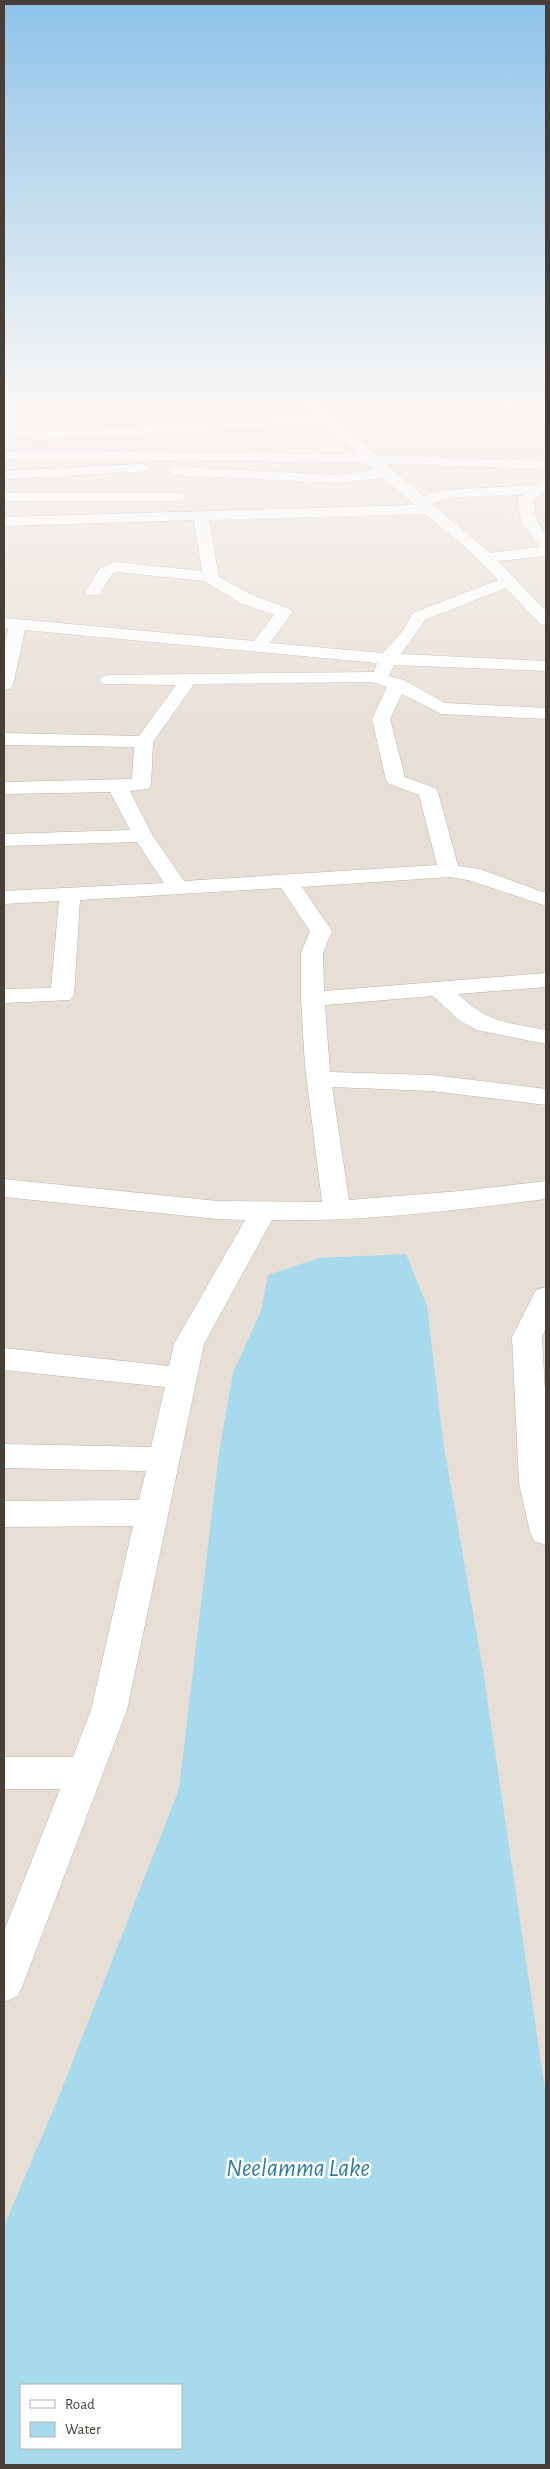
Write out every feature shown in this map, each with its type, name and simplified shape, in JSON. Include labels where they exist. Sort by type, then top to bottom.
[{"type":"street","points":[[4,521],[140,517]]},
{"type":"street","points":[[202,517],[210,577]]},
{"type":"street","points":[[439,517],[486,558],[546,620]]},
{"type":"street","points":[[528,517],[529,522],[546,544]]},
{"type":"street","points":[[486,558],[546,551]]},
{"type":"street","points":[[93,592],[106,571],[116,567],[210,577],[246,599],[284,613],[259,646]]},
{"type":"street","points":[[509,582],[418,617],[409,634],[388,659],[379,680],[398,684],[441,708],[546,713]]},
{"type":"street","points":[[4,686],[11,623],[388,659],[546,666]]},
{"type":"street","points":[[109,680],[381,677]]},
{"type":"street","points":[[4,788],[141,785],[144,742],[190,679]]},
{"type":"street","points":[[398,684],[381,719],[396,780],[428,792],[449,871]]},
{"type":"street","points":[[4,739],[144,742]]},
{"type":"street","points":[[117,786],[142,836],[178,888]]},
{"type":"street","points":[[4,840],[142,836]]},
{"type":"street","points":[[4,897],[70,896],[449,871],[472,874],[546,900]]},
{"type":"street","points":[[287,881],[321,931],[312,953],[313,998],[319,1079],[337,1210]]},
{"type":"street","points":[[4,996],[62,995],[70,896]]},
{"type":"street","points":[[313,998],[546,980]]},
{"type":"street","points":[[438,988],[468,1016],[485,1025],[546,1037]]},
{"type":"street","points":[[319,1079],[432,1083],[546,1097]]},
{"type":"street","points":[[4,1188],[217,1210],[307,1212],[460,1200],[546,1190]]},
{"type":"street","points":[[4,1982],[109,1710],[189,1344],[263,1211]]},
{"type":"street","points":[[546,1297],[537,1338],[540,1459],[535,1483],[546,1532]]},
{"type":"street","points":[[4,1359],[182,1378]]},
{"type":"street","points":[[4,1456],[164,1459]]},
{"type":"street","points":[[4,1514],[152,1513]]},
{"type":"street","points":[[4,1773],[84,1773]]},
{"type":"shaded area","points":[[4,517],[546,517],[546,2465],[4,2465]]},
{"type":"water","name":"Neelamma Lake","points":[[406,1254],[427,1306],[443,1441],[483,1670],[546,2096],[546,2465],[4,2465],[4,2226],[60,2094],[179,1789],[219,1453],[233,1373],[261,1311],[268,1275],[319,1258]]}]
